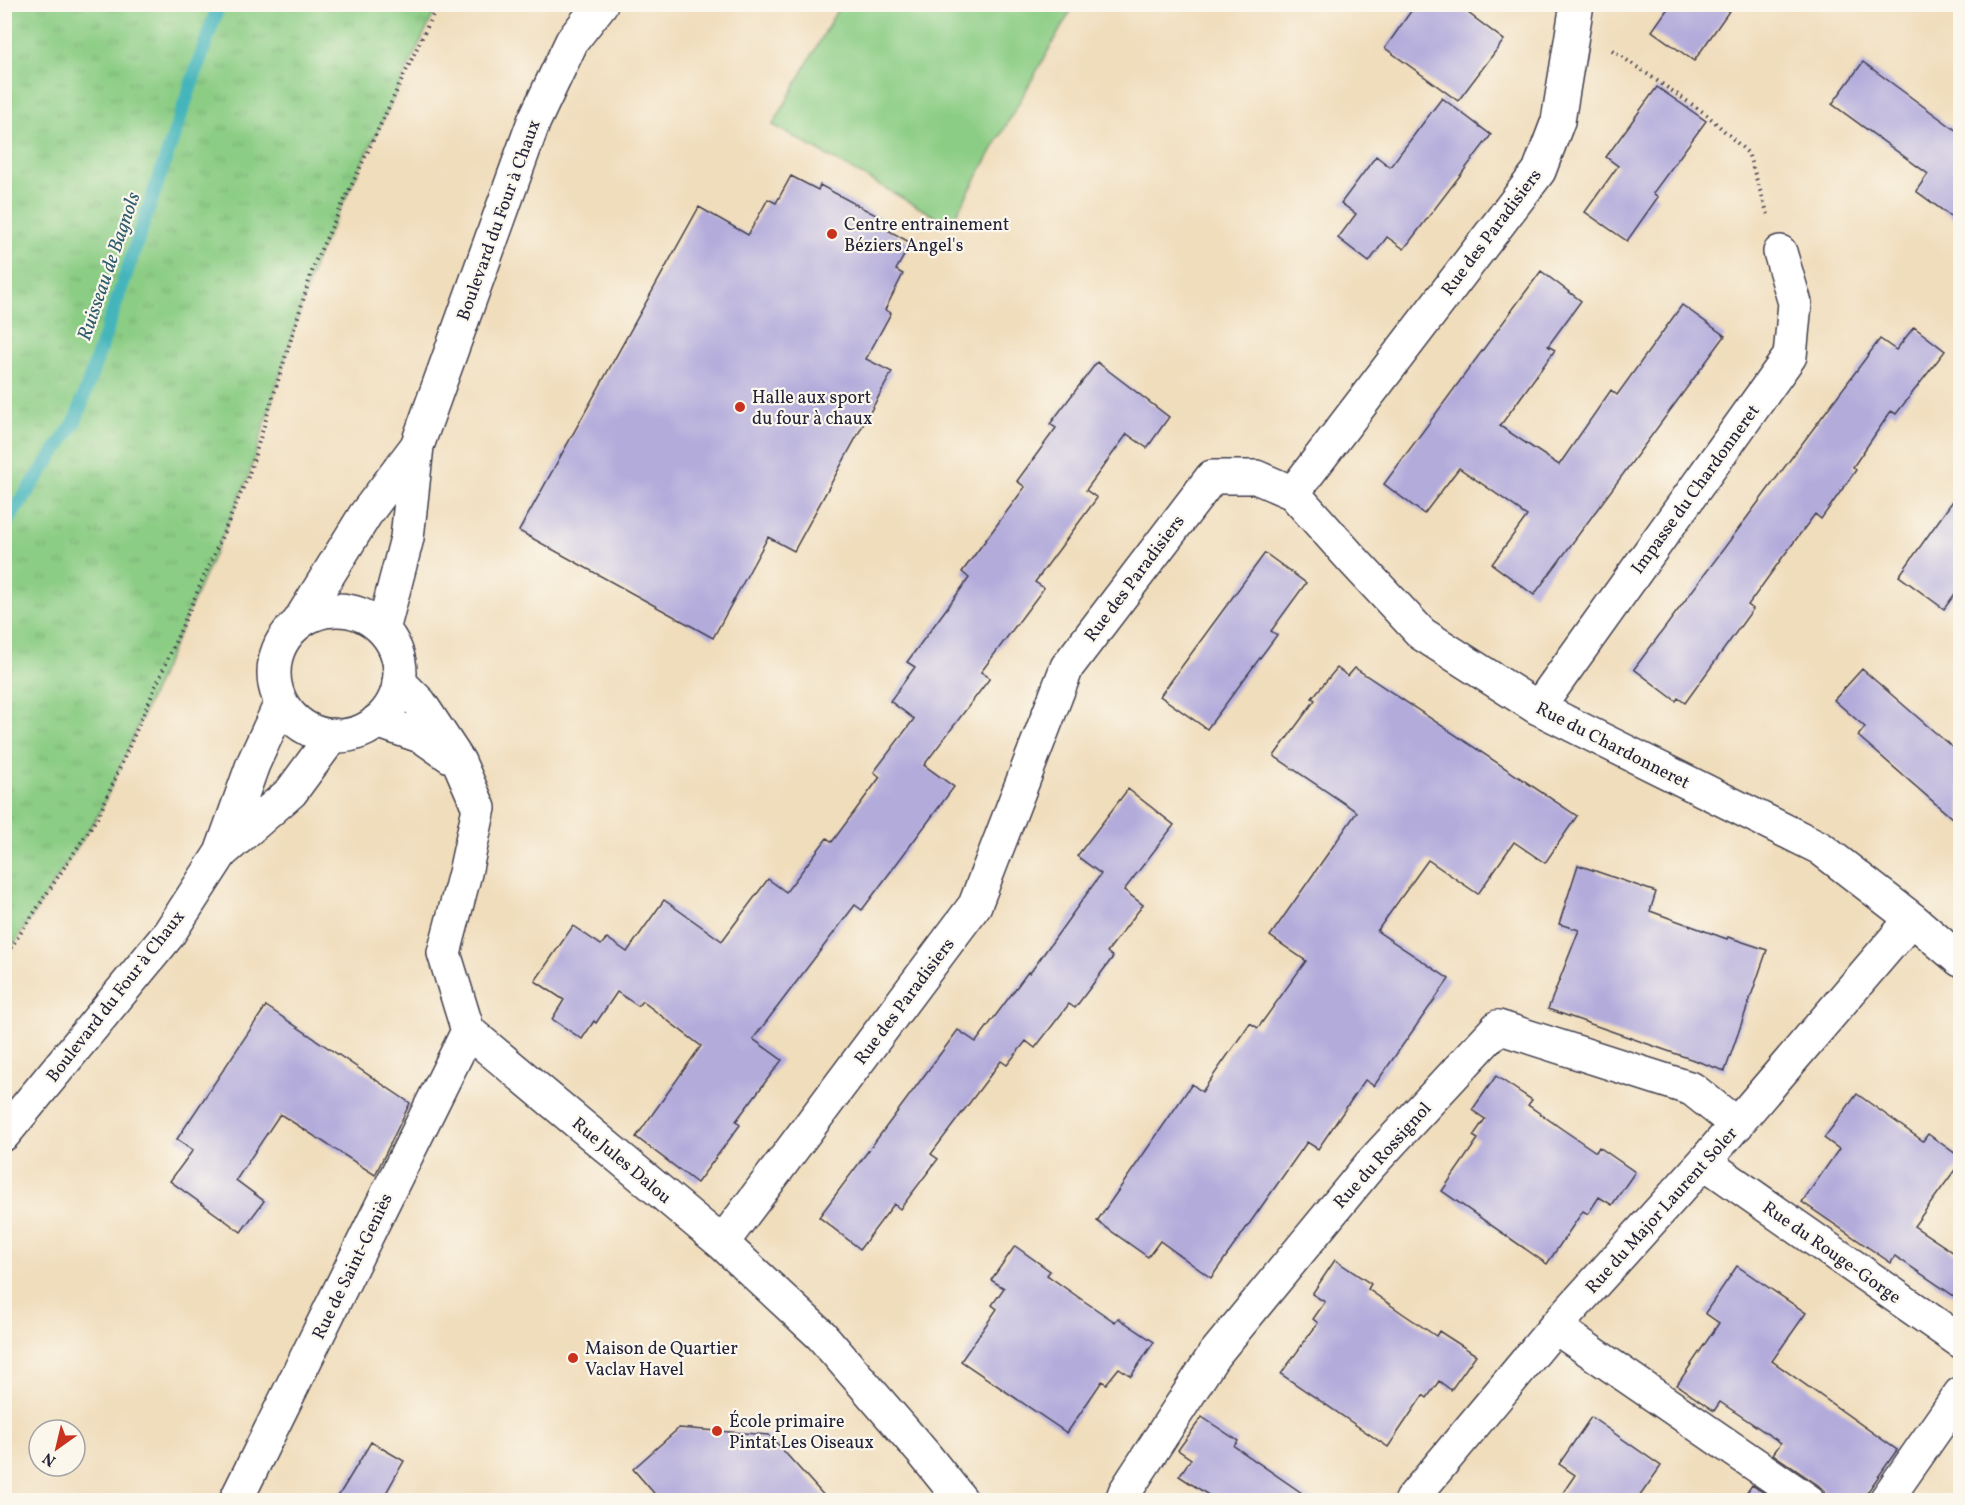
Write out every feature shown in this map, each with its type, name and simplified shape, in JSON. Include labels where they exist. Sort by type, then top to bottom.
[{"type":"street","name":"Boulevard du Four à Chaux","points":[[383,630],[407,538],[417,446],[534,121],[572,41],[601,4]]},
{"type":"street","name":"Rue des Paradisiers","points":[[722,1243],[975,905],[1067,667],[1081,648],[1212,477],[1256,477],[1293,493],[1539,171],[1558,121],[1575,15]]},
{"type":"street","name":"Impasse du Chardonneret","points":[[1538,708],[1790,356],[1795,303],[1780,252]]},
{"type":"street","name":"Boulevard du Four à Chaux","points":[[299,622],[365,515],[417,446]]},
{"type":"street","name":"Rue du Chardonneret","points":[[1293,493],[1422,634],[1538,708],[1820,848],[1912,919],[1960,960]]},
{"type":"street","points":[[333,610],[352,612],[369,619],[383,630],[394,646],[399,663],[399,682],[395,696],[377,721],[348,735],[333,735],[312,731],[294,720],[281,703],[275,686],[274,668],[278,650],[286,634],[299,622],[315,613],[333,610]]},
{"type":"street","points":[[399,682],[420,703],[459,762],[479,808],[444,953],[468,1031]]},
{"type":"street","name":"Boulevard du Four à Chaux","points":[[4,1134],[168,935],[221,853],[253,764],[281,703]]},
{"type":"street","points":[[377,721],[423,737],[459,762]]},
{"type":"street","name":"Boulevard du Four à Chaux","points":[[221,853],[291,792],[333,735]]},
{"type":"street","name":"Rue du Major Laurent Soler","points":[[1411,1500],[1555,1327],[1737,1125],[1912,919]]},
{"type":"street","name":"Rue du Rossignol","points":[[1122,1500],[1214,1354],[1370,1165],[1498,1027],[1692,1089],[1737,1125]]},
{"type":"street","name":"Rue Jules Dalou","points":[[468,1031],[722,1243],[821,1335],[961,1500]]},
{"type":"street","name":"Rue de Saint-Geniès","points":[[236,1500],[468,1031]]},
{"type":"street","name":"Rue du Rouge-Gorge","points":[[1704,1162],[1960,1341]]},
{"type":"street","points":[[1555,1327],[1807,1500]]},
{"type":"street","points":[[1886,1500],[1960,1394]]},
{"type":"path","points":[[4,958],[99,814],[248,477],[315,262],[438,4]]},
{"type":"path","points":[[1575,15],[1706,114],[1748,153],[1780,252]]},
{"type":"green space","points":[[5,4],[438,5],[315,262],[248,478],[99,814],[5,958]]},
{"type":"green space","points":[[840,5],[1074,5],[950,225],[773,125]]},
{"type":"building","points":[[1416,4],[1456,4],[1504,40],[1458,101],[1385,48]]},
{"type":"building","points":[[1671,4],[1734,4],[1694,61],[1652,31]]},
{"type":"building","points":[[1863,62],[1957,131],[1960,126],[1960,223],[1916,191],[1928,174],[1832,104]]},
{"type":"building","points":[[1657,87],[1706,121],[1653,193],[1658,197],[1627,241],[1585,212],[1618,166],[1606,157]]},
{"type":"building","points":[[1442,98],[1491,135],[1404,249],[1387,237],[1369,262],[1338,238],[1356,214],[1341,203],[1376,156],[1390,167]]},
{"type":"building","name":"Halle aux sport du four à chaux","points":[[791,176],[818,190],[820,185],[887,221],[884,228],[911,243],[896,270],[903,274],[885,310],[891,313],[866,359],[892,372],[794,551],[768,537],[713,638],[519,531],[699,207],[748,235],[768,199],[776,203]]},
{"type":"building","points":[[1541,271],[1581,301],[1548,346],[1555,350],[1500,426],[1559,465],[1611,390],[1617,395],[1682,305],[1725,336],[1534,595],[1492,564],[1527,516],[1521,511],[1459,468],[1424,514],[1384,484]]},
{"type":"building","points":[[1914,327],[1945,351],[1896,414],[1891,411],[1853,467],[1856,470],[1821,519],[1815,514],[1782,558],[1748,605],[1753,609],[1685,703],[1678,698],[1676,701],[1634,669],[1880,339],[1896,350]]},
{"type":"building","points":[[1097,362],[1169,417],[1147,448],[1127,434],[1086,490],[1097,498],[1035,582],[1044,588],[981,672],[990,678],[924,765],[954,787],[862,910],[855,905],[753,1039],[782,1060],[736,1121],[740,1125],[697,1183],[636,1137],[701,1046],[642,1001],[638,1006],[617,992],[582,1039],[552,1019],[564,1000],[535,981],[573,926],[601,945],[607,938],[627,952],[664,900],[722,941],[768,879],[786,892],[827,838],[832,842],[880,777],[874,772],[914,719],[890,701],[915,667],[907,662],[969,578],[962,572],[1025,487],[1017,481],[1056,428],[1050,424]]},
{"type":"building","points":[[1960,491],[1960,587],[1944,609],[1899,576]]},
{"type":"building","points":[[1265,553],[1306,583],[1271,631],[1277,635],[1207,729],[1160,696]]},
{"type":"building","points":[[1337,668],[1348,676],[1355,668],[1577,816],[1545,863],[1514,842],[1478,894],[1428,860],[1377,931],[1449,979],[1374,1086],[1365,1080],[1318,1149],[1307,1142],[1211,1278],[1160,1241],[1148,1257],[1097,1221],[1192,1084],[1202,1092],[1250,1023],[1258,1028],[1306,961],[1270,936],[1357,812],[1274,756],[1315,700],[1312,698]]},
{"type":"building","points":[[1862,669],[1960,754],[1960,825],[1858,736],[1865,727],[1834,700]]},
{"type":"building","points":[[1128,789],[1174,825],[1124,890],[1143,905],[1107,952],[1113,957],[1075,1008],[1069,1004],[1035,1048],[1026,1041],[1007,1065],[1001,1061],[931,1154],[938,1159],[900,1209],[894,1204],[860,1249],[819,1217],[958,1030],[976,1042],[1028,972],[1030,973],[1101,874],[1077,856]]},
{"type":"building","points":[[1578,865],[1656,892],[1650,911],[1727,939],[1728,937],[1767,950],[1725,1071],[1548,1009],[1579,930],[1559,924]]},
{"type":"building","points":[[266,1006],[410,1103],[375,1175],[280,1114],[236,1180],[264,1201],[241,1232],[170,1181],[193,1150],[177,1139]]},
{"type":"building","points":[[1496,1076],[1532,1100],[1528,1105],[1562,1129],[1596,1152],[1599,1147],[1635,1172],[1612,1205],[1599,1197],[1588,1214],[1583,1211],[1547,1264],[1442,1191],[1478,1139],[1473,1136],[1485,1119],[1472,1110]]},
{"type":"building","points":[[1857,1094],[1923,1141],[1928,1134],[1960,1157],[1960,1163],[1914,1226],[1960,1257],[1960,1300],[1895,1256],[1891,1263],[1802,1202],[1839,1149],[1824,1138]]},
{"type":"building","points":[[1015,1246],[1050,1271],[1047,1275],[1081,1299],[1115,1322],[1118,1318],[1154,1342],[1131,1376],[1119,1368],[1106,1384],[1102,1381],[1067,1433],[961,1361],[997,1309],[992,1305],[1004,1288],[991,1280]]},
{"type":"building","points":[[1335,1260],[1371,1284],[1368,1289],[1436,1336],[1439,1331],[1476,1355],[1451,1390],[1439,1381],[1427,1398],[1423,1395],[1388,1447],[1281,1374],[1318,1323],[1313,1319],[1325,1302],[1312,1294]]},
{"type":"building","points":[[1737,1266],[1806,1313],[1772,1361],[1897,1450],[1862,1500],[1826,1500],[1824,1491],[1818,1485],[1773,1454],[1781,1443],[1720,1402],[1714,1411],[1677,1385],[1719,1323],[1705,1313]]},
{"type":"building","points":[[1202,1417],[1238,1441],[1234,1446],[1312,1500],[1216,1500],[1179,1476],[1191,1459],[1178,1450]]},
{"type":"building","points":[[1591,1417],[1661,1466],[1637,1500],[1558,1500],[1575,1475],[1559,1464]]},
{"type":"building","points":[[679,1428],[769,1435],[828,1500],[660,1500],[633,1469]]},
{"type":"building","points":[[371,1442],[404,1461],[382,1500],[336,1500]]},
{"type":"building","points":[[1752,1485],[1775,1500],[1742,1500]]},
{"type":"waterway","name":"Ruisseau de Bagnols","points":[[4,526],[75,422],[219,4]]},
{"type":"place","name":"Centre entrainement Béziers Angel's","points":[[832,234]]},
{"type":"place","name":"Halle aux sport du four à chaux","points":[[740,407]]},
{"type":"place","name":"Maison de Quartier Vaclav Havel","points":[[573,1358]]},
{"type":"place","name":"École primaire Pintat Les Oiseaux","points":[[717,1431]]}]
